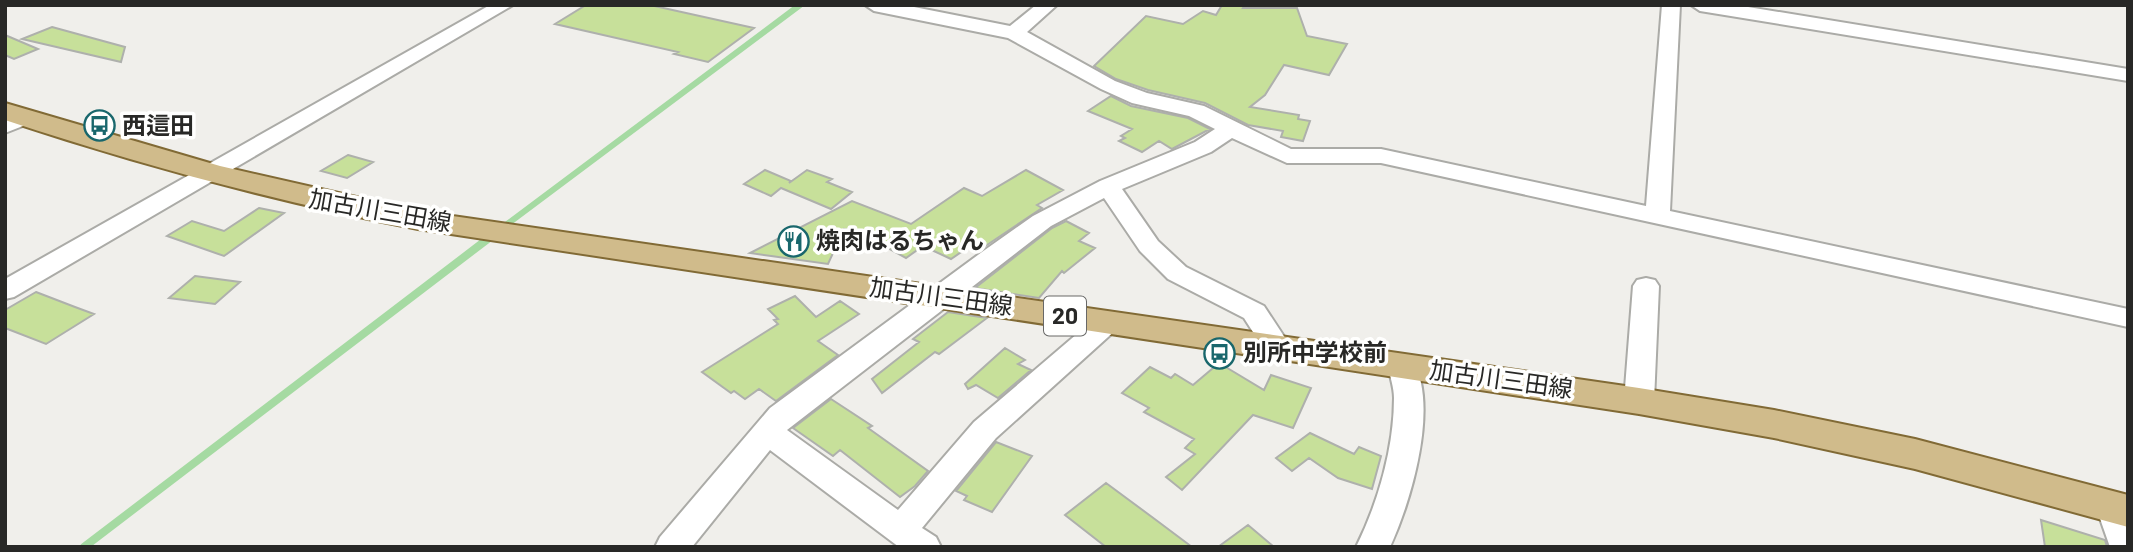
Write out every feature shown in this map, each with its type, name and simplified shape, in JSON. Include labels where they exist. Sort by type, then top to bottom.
[{"type":"main road","name":"加古川三田線","points":[[12,118],[299,197],[418,220],[1639,401],[1774,424],[1916,454],[2120,509]]},
{"type":"street","points":[[5,291],[504,5]]},
{"type":"street","points":[[874,5],[1014,33],[1108,85],[1140,98],[1195,111],[1287,156],[1381,156],[2128,318]]},
{"type":"street","points":[[1014,33],[1048,5]]},
{"type":"street","points":[[1657,216],[1671,5]]},
{"type":"street","points":[[1700,5],[2128,75]]},
{"type":"street","points":[[672,547],[781,416],[942,298],[1042,220],[1108,186],[1203,147],[1230,129]]},
{"type":"street","points":[[1108,186],[1149,246],[1177,273],[1254,312],[1277,348]]},
{"type":"street","points":[[1639,401],[1646,286]]},
{"type":"street","points":[[768,432],[912,539],[985,430],[1108,322]]},
{"type":"street","points":[[1373,547],[1382,530],[1401,451],[1409,397],[1402,366]]},
{"type":"street","points":[[2120,509],[2127,547]]},
{"type":"building","points":[[586,5],[650,5],[754,28],[708,62],[674,54],[678,52],[555,24]]},
{"type":"building","points":[[1222,5],[1245,5],[1243,8],[1297,8],[1307,36],[1347,44],[1329,75],[1284,65],[1265,95],[1250,107],[1299,115],[1298,119],[1310,121],[1303,141],[1281,137],[1283,131],[1248,125],[1205,103],[1148,90],[1116,79],[1094,66],[1146,16],[1183,24],[1203,11],[1216,15]]},
{"type":"building","points":[[52,27],[125,47],[121,62],[22,39]]},
{"type":"building","points":[[5,35],[38,49],[14,59],[5,55]]},
{"type":"building","points":[[1111,96],[1131,106],[1188,118],[1210,129],[1172,149],[1159,141],[1142,152],[1119,141],[1125,138],[1121,136],[1132,129],[1088,111]]},
{"type":"building","points":[[348,155],[373,162],[347,178],[321,171]]},
{"type":"building","points":[[765,170],[791,181],[789,183],[807,170],[832,179],[827,182],[852,192],[831,209],[781,188],[771,196],[744,184]]},
{"type":"building","points":[[1026,170],[1063,190],[1037,205],[1042,208],[984,247],[979,240],[951,259],[923,246],[906,258],[866,236],[844,229],[828,264],[750,253],[852,201],[911,224],[964,188],[982,196]]},
{"type":"building","points":[[259,208],[284,213],[224,256],[167,236],[192,221],[224,231]]},
{"type":"building","points":[[1066,221],[1089,233],[1079,241],[1095,248],[1064,273],[1062,271],[1039,298],[975,288],[1052,228]]},
{"type":"building","points":[[195,276],[240,282],[215,304],[169,298]]},
{"type":"building","points":[[36,292],[94,314],[46,344],[5,328],[5,310]]},
{"type":"building","points":[[795,296],[816,317],[840,301],[859,314],[818,341],[838,355],[776,401],[759,389],[745,399],[734,391],[731,393],[702,372],[778,324],[774,320],[778,319],[768,309]]},
{"type":"building","points":[[948,312],[987,318],[939,354],[935,352],[882,393],[872,379],[919,342],[913,339]]},
{"type":"building","points":[[1005,348],[1025,360],[1018,364],[1031,370],[998,398],[976,385],[968,389],[965,384]]},
{"type":"building","points":[[1219,363],[1264,390],[1271,375],[1311,388],[1293,428],[1253,415],[1182,490],[1166,477],[1195,454],[1185,448],[1194,439],[1144,412],[1149,408],[1122,393],[1150,367],[1171,378],[1175,374],[1193,385]]},
{"type":"building","points":[[831,399],[872,426],[868,428],[928,471],[915,486],[900,497],[840,450],[833,456],[793,428]]},
{"type":"building","points":[[1310,433],[1354,454],[1359,447],[1381,456],[1372,489],[1338,478],[1309,458],[1292,471],[1276,458]]},
{"type":"building","points":[[996,442],[1032,456],[992,512],[964,500],[967,496],[956,491]]},
{"type":"building","points":[[1106,483],[1192,547],[1106,547],[1065,515]]},
{"type":"building","points":[[2041,520],[2105,540],[2107,547],[2045,547]]},
{"type":"building","points":[[1248,525],[1274,547],[1218,547]]},
{"type":"waterway","points":[[502,228],[800,5]]},
{"type":"waterway","points":[[84,547],[493,235]]},
{"type":"place","name":"西這田","points":[[99,126]]},
{"type":"place","name":"焼肉はるちゃん","points":[[793,241]]},
{"type":"place","name":"別所中学校前","points":[[1220,353]]}]
